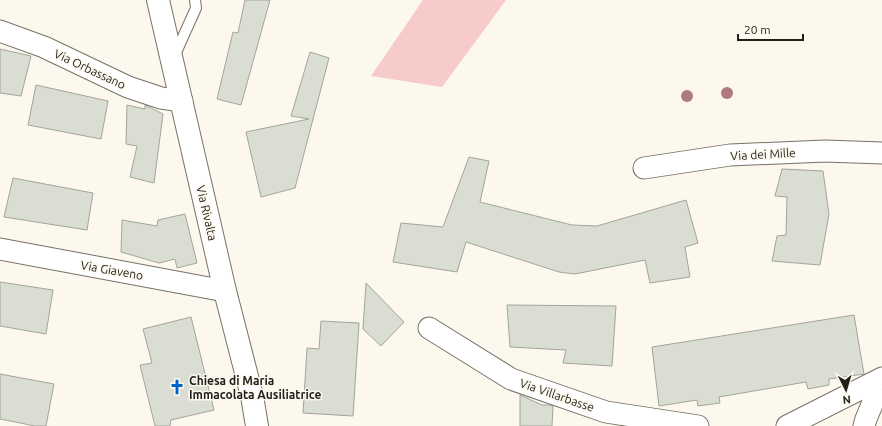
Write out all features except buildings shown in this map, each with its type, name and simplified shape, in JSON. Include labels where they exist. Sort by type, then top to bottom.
[{"type":"street","name":"Via Rivalta","points":[[158,0],[225,291],[252,396],[257,426]]},
{"type":"street","name":"Via Orbassano","points":[[0,31],[44,47],[128,87],[161,98],[182,102]]},
{"type":"street","name":"Via dei Mille","points":[[644,168],[730,155],[825,151],[882,153]]},
{"type":"street","name":"Via Giaveno","points":[[0,249],[225,291]]},
{"type":"street","name":"Via Villarbasse","points":[[429,328],[511,379],[606,412],[698,426]]},
{"type":"street","points":[[871,423],[882,379]]},
{"type":"street","points":[[787,426],[882,379]]},
{"type":"lane","points":[[172,61],[196,8],[195,0]]},
{"type":"shaded area","points":[[423,0],[506,0],[442,87],[371,76]]},
{"type":"place","name":"Chiesa di Maria Immacolata Ausiliatrice","points":[[177,387]]}]
